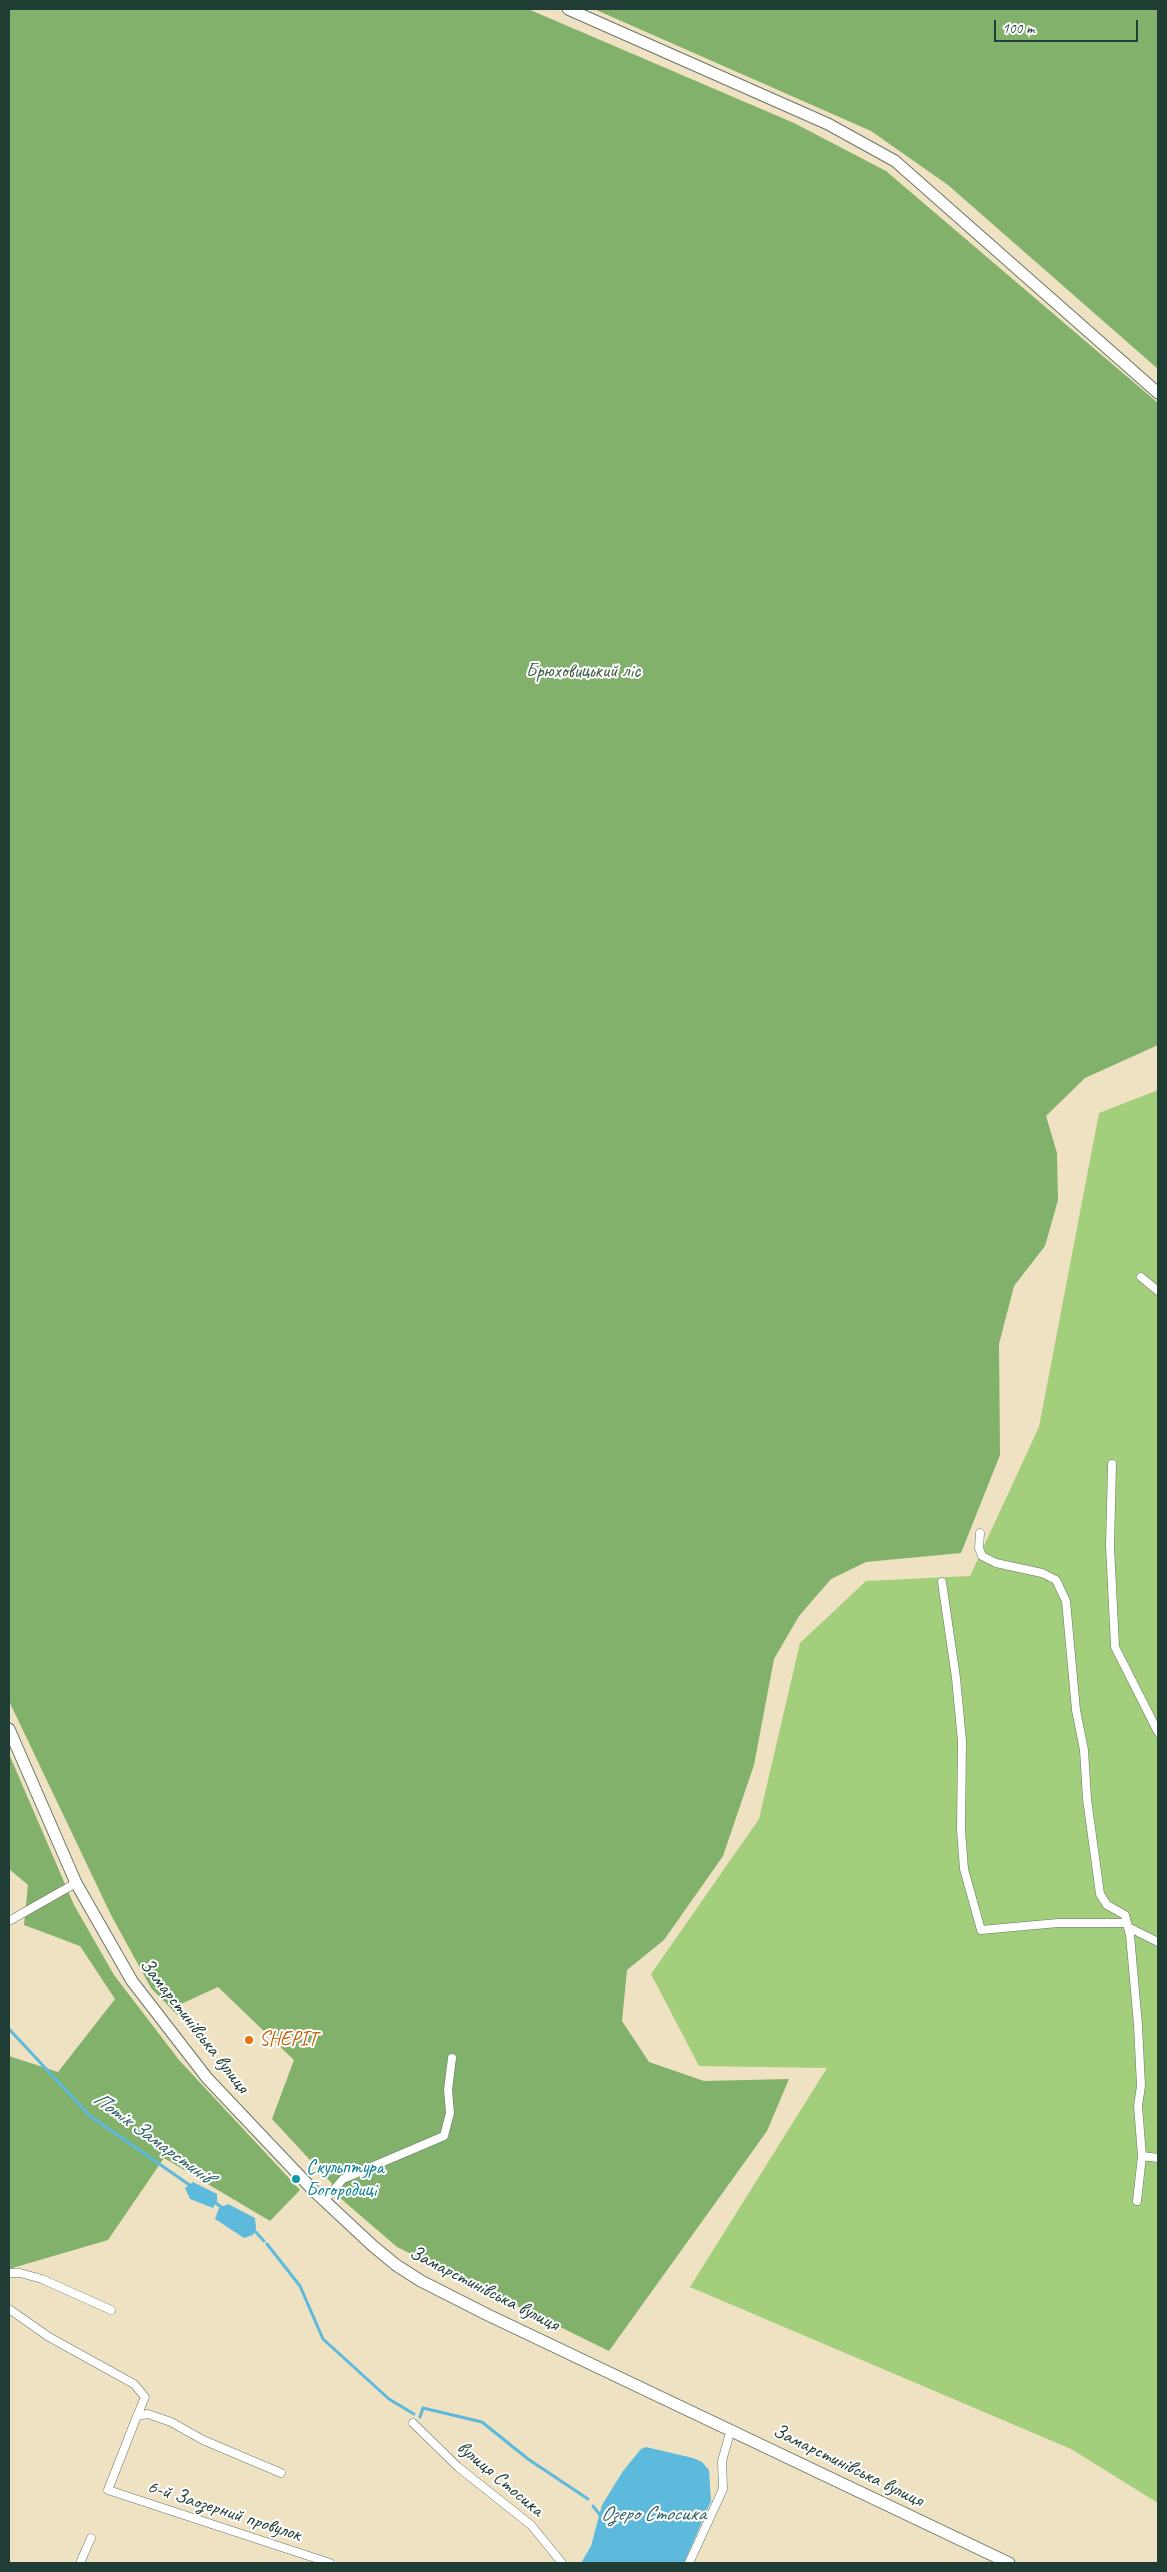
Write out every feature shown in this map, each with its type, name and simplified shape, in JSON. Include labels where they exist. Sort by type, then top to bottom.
[{"type":"main road","points":[[568,9],[828,124],[895,161],[1158,393]]},
{"type":"main road","name":"Замарстинівська вулиця","points":[[9,1730],[76,1883],[132,1981],[207,2078],[324,2201],[372,2246],[396,2265],[421,2281],[488,2315],[731,2429],[1008,2563]]},
{"type":"street","points":[[1141,1277],[1158,1291]]},
{"type":"street","points":[[1112,1464],[1110,1546],[1115,1647],[1158,1732]]},
{"type":"street","points":[[980,1533],[979,1548],[982,1556],[996,1563],[1042,1574],[1056,1580],[1066,1601],[1076,1710],[1084,1750],[1087,1799],[1100,1894],[1107,1905],[1125,1915],[1128,1925],[1138,2025],[1141,2086],[1138,2106],[1142,2156],[1137,2201]]},
{"type":"street","points":[[942,1582],[956,1678],[962,1741],[961,1830],[964,1868],[981,1930],[1058,1923],[1128,1925],[1158,1942]]},
{"type":"street","points":[[9,1921],[76,1883]]},
{"type":"street","points":[[324,2201],[343,2180],[444,2136],[450,2114],[448,2090],[452,2058]]},
{"type":"street","points":[[1142,2156],[1158,2158]]},
{"type":"street","points":[[9,2273],[20,2273],[42,2279],[111,2310]]},
{"type":"street","points":[[9,2309],[49,2337],[134,2384],[145,2397],[137,2416]]},
{"type":"street","points":[[137,2416],[148,2414],[171,2422],[203,2440],[281,2473]]},
{"type":"street","name":"6-й Заозерний провулок","points":[[137,2416],[108,2490],[330,2563]]},
{"type":"street","name":"вулиця Стосика","points":[[413,2423],[458,2467],[531,2525],[562,2563]]},
{"type":"street","points":[[689,2563],[723,2489],[722,2461],[731,2429]]},
{"type":"street","points":[[80,2563],[91,2538]]},
{"type":"green space","name":"Брюховицький ліс","points":[[9,9],[528,9],[794,123],[886,171],[1158,403],[1158,1045],[1085,1078],[1046,1116],[1057,1153],[1058,1200],[1045,1246],[1014,1286],[999,1344],[1000,1455],[961,1553],[866,1562],[831,1579],[799,1616],[774,1659],[754,1765],[723,1856],[664,1940],[627,1970],[622,2021],[649,2062],[704,2081],[789,2079],[767,2131],[609,2351],[397,2247],[339,2197],[336,2188],[272,2119],[294,2060],[218,1987],[181,2004],[194,2032],[151,1988],[111,1915],[9,1701]]},
{"type":"green space","points":[[594,9],[1158,9],[1158,369],[948,185],[871,131]]},
{"type":"green space","points":[[1158,1090],[1158,2503],[1071,2449],[690,2287],[827,2068],[699,2066],[651,1974],[759,1819],[800,1643],[866,1581],[970,1576],[1039,1427],[1099,1113]]},
{"type":"green space","points":[[9,1754],[74,1905],[114,1975],[179,2060],[300,2190],[270,2221],[164,2158],[108,2240],[9,2269],[9,2056],[58,2072],[115,1999],[80,1946],[24,1925],[28,1885],[9,1869]]},
{"type":"water","points":[[193,2182],[217,2194],[217,2201],[213,2208],[190,2199],[185,2188]]},
{"type":"water","points":[[228,2204],[255,2218],[256,2228],[253,2235],[244,2238],[215,2219],[219,2208]]},
{"type":"water","name":"Озеро Стосика","points":[[646,2447],[693,2458],[702,2462],[709,2470],[711,2501],[684,2563],[581,2563],[591,2546],[602,2505],[623,2471],[641,2449]]},
{"type":"waterway","name":"Потік Замарстинів","points":[[9,2029],[90,2116],[191,2186]]},
{"type":"waterway","name":"Потік Замарстинів","points":[[213,2201],[224,2209]]},
{"type":"waterway","name":"Потік Замарстинів","points":[[252,2228],[264,2241]]},
{"type":"waterway","name":"Потік Замарстинів","points":[[267,2244],[300,2286],[323,2339],[389,2399],[414,2414]]},
{"type":"waterway","name":"Потік Замарстинів","points":[[420,2417],[423,2408],[482,2422],[528,2459],[588,2499]]},
{"type":"waterway","name":"Потік Замарстинів","points":[[593,2506],[600,2515]]},
{"type":"place","name":"SHEPIT","points":[[249,2040]]},
{"type":"place","name":"Скульптура Богородиці","points":[[296,2179]]}]
